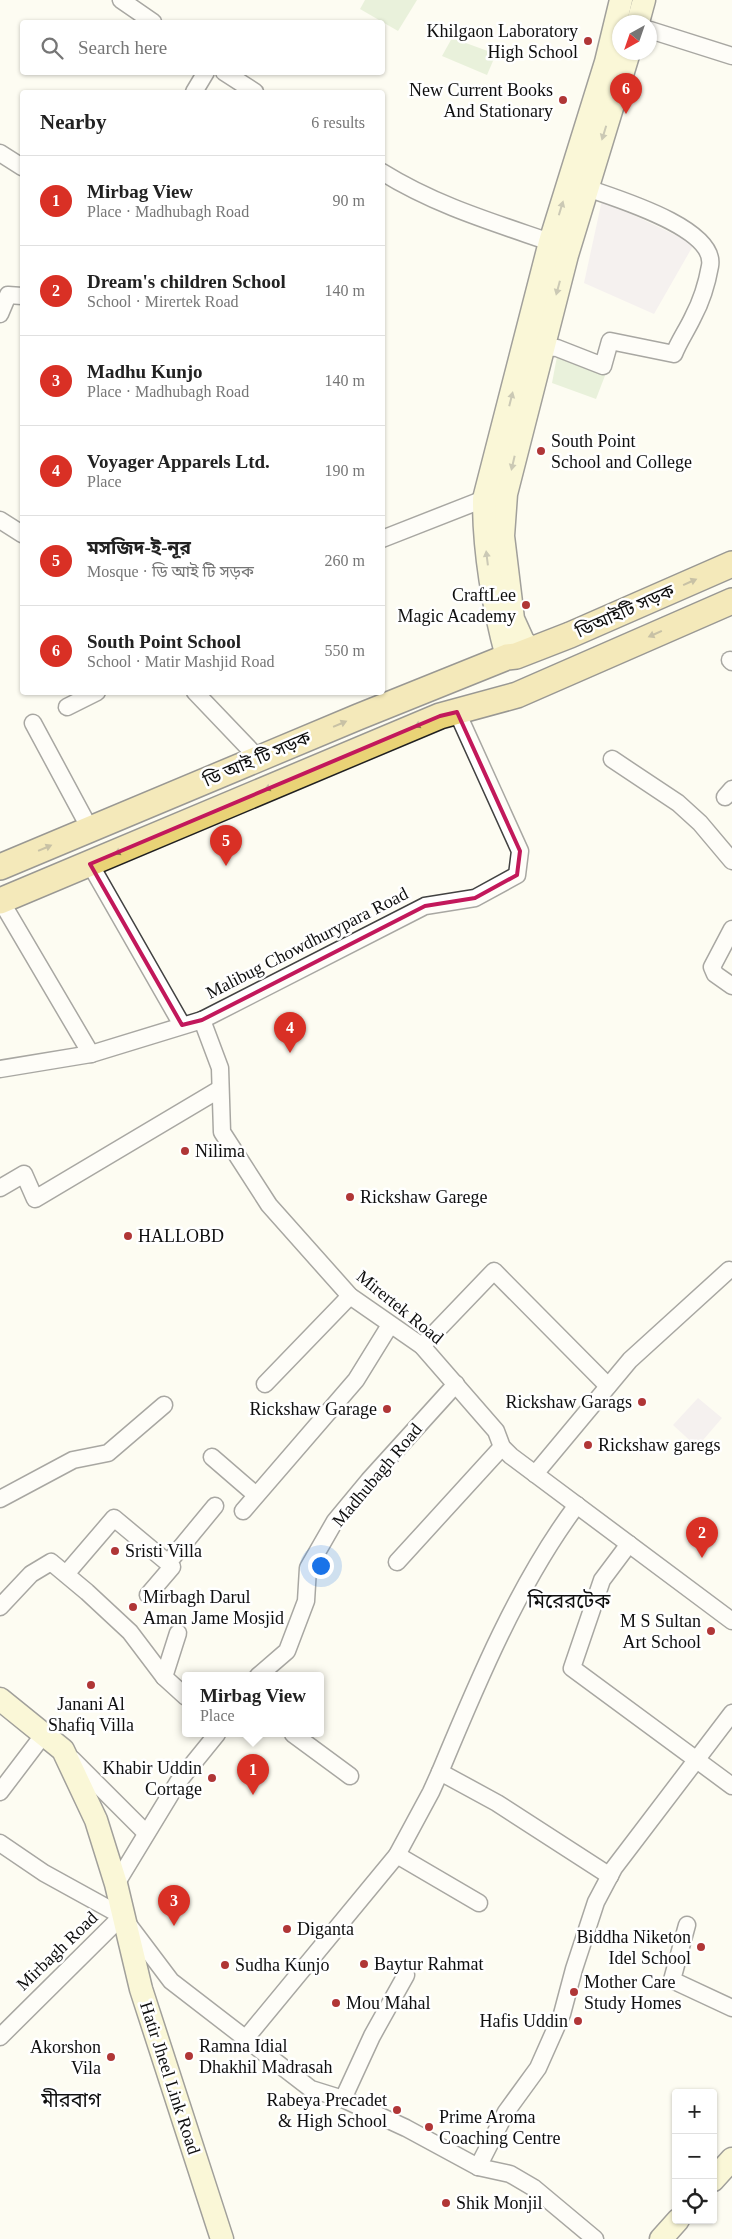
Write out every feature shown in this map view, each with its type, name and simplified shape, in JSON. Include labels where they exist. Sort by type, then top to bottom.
[{"type":"main road","name":"ডিআইটি সড়ক","points":[[518,654],[732,564]]},
{"type":"main road","name":"ডিআইটি সড়ক","points":[[518,695],[732,601]]},
{"type":"main road","points":[[518,654],[518,695]]},
{"type":"main road","name":"ডি আই টি সড়ক","points":[[0,867],[518,654]]},
{"type":"main road","name":"ডি আই টি সড়ক","points":[[0,901],[440,716],[518,695]]},
{"type":"street","points":[[121,0],[150,20]]},
{"type":"street","points":[[518,654],[489,574],[484,536],[484,500],[550,242],[606,62],[621,0]]},
{"type":"street","points":[[640,15],[644,0]]},
{"type":"street","points":[[657,32],[732,56]]},
{"type":"street","points":[[518,654],[523,641],[513,619],[503,536],[506,494],[567,255],[627,60]]},
{"type":"street","points":[[195,90],[204,75]]},
{"type":"street","points":[[229,75],[252,90]]},
{"type":"street","points":[[0,153],[20,165]]},
{"type":"street","points":[[385,174],[410,190],[440,204],[550,242]]},
{"type":"street","points":[[544,347],[557,348],[603,366],[610,342],[674,354],[680,338],[693,318],[711,264],[710,253],[695,237],[656,214],[587,188]]},
{"type":"street","points":[[0,314],[8,295],[20,296]]},
{"type":"street","points":[[385,538],[484,500]]},
{"type":"street","points":[[0,520],[20,533]]},
{"type":"street","points":[[67,707],[92,695]]},
{"type":"street","points":[[198,695],[259,759]]},
{"type":"street","name":"Malibug Chowdhurypara Road","points":[[0,1070],[91,1054],[202,1020],[425,906],[475,898],[517,875],[520,852],[457,712]]},
{"type":"street","points":[[33,723],[90,829]]},
{"type":"street","points":[[612,759],[678,803],[700,823],[732,861]]},
{"type":"street","points":[[90,864],[182,1025]]},
{"type":"street","points":[[0,901],[91,1054]]},
{"type":"street","points":[[732,929],[712,967],[715,974],[732,986]]},
{"type":"street","name":"Mirertek Road","points":[[202,1020],[220,1068],[222,1132],[270,1204],[350,1296],[422,1346],[496,1431],[502,1446],[511,1456],[731,1617]]},
{"type":"street","points":[[0,1188],[24,1174],[35,1198],[220,1089]]},
{"type":"street","points":[[535,1474],[630,1360],[729,1270]]},
{"type":"street","points":[[422,1346],[494,1271],[608,1386]]},
{"type":"street","points":[[266,1384],[350,1296]]},
{"type":"street","points":[[243,1511],[356,1380],[390,1325]]},
{"type":"street","name":"Madhubagh Road","points":[[263,1672],[287,1652],[306,1601],[308,1568],[335,1521],[369,1480],[456,1384]]},
{"type":"street","points":[[0,1499],[73,1460],[108,1452],[164,1406]]},
{"type":"street","points":[[397,1562],[502,1446]]},
{"type":"street","points":[[212,1457],[256,1495]]},
{"type":"street","points":[[246,2038],[397,1855],[432,1792],[503,1632],[552,1538],[577,1505]]},
{"type":"street","points":[[168,1563],[215,1506]]},
{"type":"street","points":[[66,1574],[114,1518],[172,1567],[148,1595]]},
{"type":"street","points":[[629,1544],[602,1580],[572,1668],[698,1759],[732,1786]]},
{"type":"street","points":[[0,1607],[31,1574],[51,1562],[130,1632],[164,1677],[182,1693]]},
{"type":"street","points":[[164,1677],[178,1632]]},
{"type":"street","points":[[0,1699],[63,1750],[146,1834]]},
{"type":"street","points":[[478,2167],[506,2112],[538,2068],[562,2014],[574,1969],[596,1902],[610,1876],[732,1713]]},
{"type":"street","points":[[0,1792],[44,1734]]},
{"type":"street","points":[[116,1884],[178,1782],[215,1737]]},
{"type":"street","points":[[297,1737],[350,1776]]},
{"type":"street","points":[[63,1750],[96,1820],[116,1884],[122,1916]]},
{"type":"street","points":[[440,1772],[497,1803],[610,1876]]},
{"type":"street","points":[[0,1843],[44,1873],[122,1916],[171,1981],[311,2089],[344,2100],[450,2150],[478,2167],[510,2174],[534,2188],[595,2239]]},
{"type":"street","points":[[397,1855],[478,1903]]},
{"type":"street","name":"Mirbagh Road","points":[[0,2037],[24,2010],[47,1991],[122,1916]]},
{"type":"street","name":"Hatir Jheel Link Road","points":[[122,1916],[142,1989],[222,2239]]},
{"type":"street","points":[[687,1925],[672,1980],[732,2008]]},
{"type":"street","points":[[344,2100],[372,2036],[406,1975]]},
{"type":"street","points":[[714,2179],[732,2159]]},
{"type":"street","points":[[661,2239],[674,2224]]},
{"type":"highlighted area","points":[[457,712],[520,851],[517,875],[475,898],[425,906],[202,1020],[182,1025],[90,864],[440,716]]},
{"type":"shaded area","points":[[602,200],[694,244],[654,314],[584,283]]},
{"type":"shaded area","points":[[698,1398],[722,1418],[697,1447],[673,1425]]},
{"type":"green space","points":[[365,0],[417,0],[398,31],[385,23],[385,20],[379,20],[360,9]]},
{"type":"green space","points":[[452,38],[496,54],[487,75],[442,56]]},
{"type":"green space","points":[[558,351],[606,373],[596,399],[552,383]]},
{"type":"place","name":"Khilgaon Laboratory High School","points":[[588,41]]},
{"type":"place","name":"New Current Books And Stationary","points":[[563,100]]},
{"type":"place","name":"South Point School","points":[[626,114]]},
{"type":"place","name":"South Point School and College","points":[[541,451]]},
{"type":"place","name":"CraftLee Magic Academy","points":[[526,605]]},
{"type":"place","name":"মসজিদ-ই-নূর","points":[[226,866]]},
{"type":"place","name":"Voyager Apparels Ltd.","points":[[290,1053]]},
{"type":"place","name":"Nilima","points":[[185,1151]]},
{"type":"place","name":"Rickshaw Garege","points":[[350,1197]]},
{"type":"place","name":"HALLOBD","points":[[128,1236]]},
{"type":"place","name":"Rickshaw Garags","points":[[642,1402]]},
{"type":"place","name":"Rickshaw Garage","points":[[387,1409]]},
{"type":"place","name":"Rickshaw garegs","points":[[588,1445]]},
{"type":"place","name":"Sristi Villa","points":[[115,1551]]},
{"type":"place","name":"Dream's children School","points":[[702,1558]]},
{"type":"place","name":"Mirbagh Darul Aman Jame Mosjid","points":[[133,1607]]},
{"type":"place","name":"M S Sultan Art School","points":[[711,1631]]},
{"type":"place","name":"Janani Al Shafiq Villa","points":[[91,1685]]},
{"type":"place","name":"Khabir Uddin Cortage","points":[[212,1778]]},
{"type":"place","name":"Mirbag View","points":[[253,1795]]},
{"type":"place","name":"Madhu Kunjo","points":[[174,1926]]},
{"type":"place","name":"Diganta","points":[[287,1929]]},
{"type":"place","name":"Biddha Niketon Idel School","points":[[701,1947]]},
{"type":"place","name":"Baytur Rahmat","points":[[364,1964]]},
{"type":"place","name":"Sudha Kunjo","points":[[225,1965]]},
{"type":"place","name":"Mother Care Study Homes","points":[[574,1992]]},
{"type":"place","name":"Mou Mahal","points":[[336,2003]]},
{"type":"place","name":"Hafis Uddin","points":[[578,2021]]},
{"type":"place","name":"Ramna Idial Dhakhil Madrasah","points":[[189,2056]]},
{"type":"place","name":"Akorshon Vila","points":[[111,2057]]},
{"type":"place","name":"Rabeya Precadet & High School","points":[[397,2110]]},
{"type":"place","name":"Prime Aroma Coaching Centre","points":[[429,2127]]},
{"type":"place","name":"Shik Monjil","points":[[446,2203]]},
{"type":"district","name":"মিরেরটেক","points":[[569,1601]]},
{"type":"district","name":"মীরবাগ","points":[[71,2100]]}]
